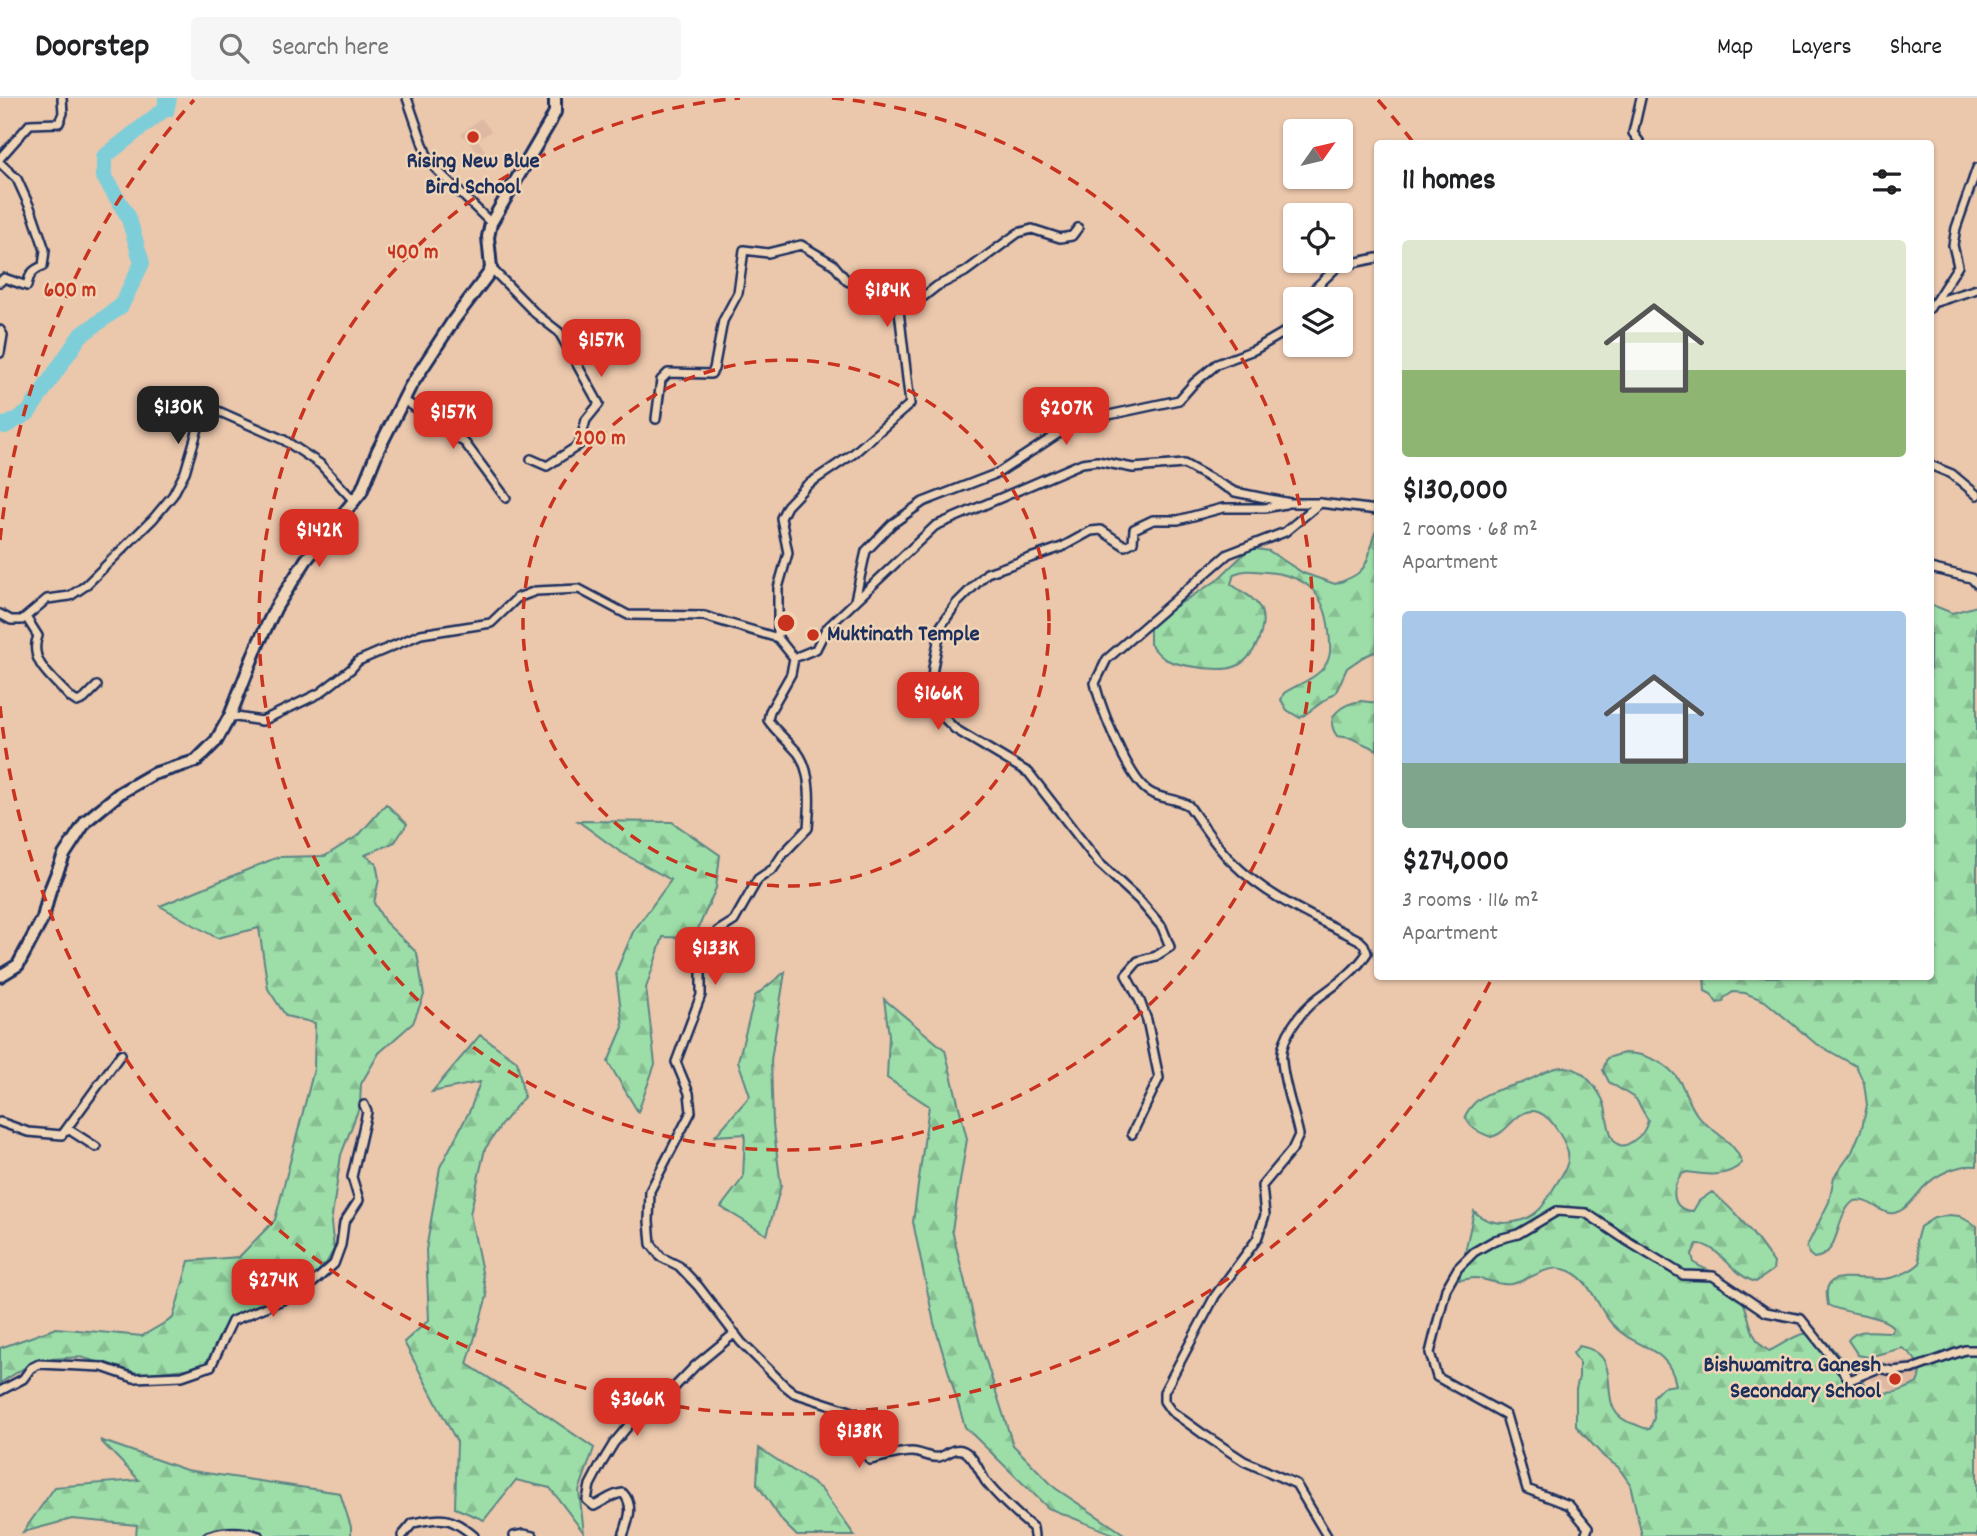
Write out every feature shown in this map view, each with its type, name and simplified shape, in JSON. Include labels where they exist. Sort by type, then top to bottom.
[{"type":"street","points":[[0,158],[30,124],[60,123],[63,113],[62,98]]},
{"type":"street","points":[[407,98],[426,153],[435,169],[491,223]]},
{"type":"street","points":[[531,459],[547,466],[579,445],[586,420],[599,404],[559,332],[536,314],[491,268],[488,237],[491,223],[550,122],[555,112],[555,98]]},
{"type":"street","points":[[1638,140],[1633,133],[1641,98]]},
{"type":"street","points":[[0,163],[17,179],[45,250],[43,266],[34,269],[27,286],[4,278],[0,282]]},
{"type":"street","points":[[1934,303],[1958,267],[1953,245],[1956,228],[1977,168]]},
{"type":"street","points":[[656,419],[661,380],[668,373],[711,374],[723,321],[738,293],[744,250],[768,253],[802,246],[833,264],[847,281],[898,302],[923,297],[937,286],[965,272],[1018,233],[1032,229],[1060,238],[1068,237],[1079,228]]},
{"type":"street","points":[[1316,287],[1338,266],[1374,259]]},
{"type":"street","points":[[0,976],[18,965],[43,918],[50,890],[64,855],[86,821],[120,793],[153,774],[196,761],[211,748],[230,716],[253,654],[276,607],[306,560],[355,502],[378,450],[419,373],[491,268]]},
{"type":"street","points":[[1934,305],[1977,289]]},
{"type":"street","points":[[778,638],[779,589],[788,553],[781,518],[787,506],[807,485],[853,454],[910,404],[898,302]]},
{"type":"street","points":[[0,330],[3,335],[1,353]]},
{"type":"street","points":[[855,601],[866,551],[891,524],[923,502],[998,473],[1076,422],[1179,400],[1217,364],[1254,350],[1283,333]]},
{"type":"street","points":[[404,400],[465,443],[506,498]]},
{"type":"street","points":[[0,614],[11,620],[22,620],[47,599],[70,596],[85,586],[145,528],[173,495],[185,472],[202,415],[210,410],[284,440],[320,464],[355,502]]},
{"type":"street","points":[[794,657],[816,649],[826,629],[935,526],[1082,463],[1097,461],[1133,468],[1184,464],[1235,492],[1290,503],[1320,503],[1374,510]]},
{"type":"street","points":[[1934,468],[1951,474],[1977,495]]},
{"type":"street","points":[[1132,1134],[1159,1078],[1147,1020],[1126,975],[1138,961],[1156,956],[1170,947],[1162,927],[1139,900],[1099,863],[1029,773],[955,729],[942,716],[932,700],[931,690],[941,626],[956,604],[986,573],[1062,547],[1091,531],[1101,530],[1125,545],[1133,542],[1134,529],[1153,520],[1178,520],[1223,508],[1265,508],[1290,503]]},
{"type":"street","points":[[1320,503],[1285,532],[1228,554],[1107,659],[1095,683],[1127,766],[1138,783],[1151,794],[1182,801],[1189,806],[1225,855],[1246,876],[1295,910],[1359,940],[1367,953],[1357,965],[1309,1005],[1295,1023],[1283,1047],[1281,1060],[1299,1135],[1292,1150],[1262,1186],[1265,1215],[1257,1239],[1215,1296],[1164,1392],[1164,1401],[1171,1411],[1203,1434],[1244,1461],[1296,1484],[1327,1536]]},
{"type":"street","points":[[1934,569],[1971,578],[1977,584]]},
{"type":"street","points":[[230,716],[262,721],[320,693],[358,661],[421,635],[491,623],[517,598],[536,591],[579,589],[628,615],[704,616],[778,638],[794,657]]},
{"type":"street","points":[[26,617],[38,636],[35,643],[36,654],[41,666],[71,698],[77,702],[84,699],[97,686]]},
{"type":"street","points":[[794,657],[791,674],[770,711],[768,720],[799,755],[806,770],[809,791],[808,828],[783,854],[774,869],[758,879],[734,921],[718,931],[706,948],[701,968],[701,995],[676,1062],[689,1093],[691,1112],[650,1191],[651,1244],[661,1257],[678,1266],[698,1286],[735,1333],[771,1373],[794,1393],[850,1411],[865,1454],[870,1460],[899,1453],[915,1452],[939,1457],[954,1450],[967,1452],[986,1482],[1014,1513],[1033,1528],[1034,1536]]},
{"type":"street","points":[[0,1122],[28,1132],[62,1135],[121,1054]]},
{"type":"street","points":[[0,1391],[23,1379],[31,1368],[39,1364],[102,1367],[134,1378],[181,1376],[211,1366],[232,1321],[304,1291],[334,1264],[341,1245],[344,1223],[359,1200],[352,1177],[367,1112],[363,1105]]},
{"type":"street","points":[[68,1129],[96,1147]]},
{"type":"street","points":[[1585,1536],[1588,1528],[1569,1505],[1527,1489],[1506,1415],[1437,1377],[1430,1353],[1446,1289],[1458,1268],[1474,1252],[1495,1240],[1518,1234],[1557,1211],[1586,1213],[1683,1275],[1713,1276],[1766,1312],[1801,1319],[1850,1380],[1880,1368],[1892,1371],[1912,1369],[1965,1350],[1977,1350]]},
{"type":"street","points":[[623,1536],[631,1509],[629,1499],[623,1493],[613,1494],[605,1502],[594,1506],[587,1500],[590,1485],[600,1466],[614,1443],[634,1419],[663,1399],[695,1366],[735,1333]]},
{"type":"street","points":[[402,1536],[413,1523],[445,1518],[458,1522],[474,1536]]},
{"type":"street","points":[[208,1536],[224,1531],[246,1532],[259,1536]]},
{"type":"street","points":[[514,1536],[533,1536]]},
{"type":"shaded area","name":"Rising New Blue Bird School","points":[[481,118],[491,131],[478,140],[487,154],[484,158],[461,134]]},
{"type":"shaded area","name":"Bishwamitra Ganesh Secondary School","points":[[1926,1361],[1927,1371],[1901,1396],[1866,1376],[1874,1365],[1883,1362]]},
{"type":"green space","points":[[1374,535],[1374,652],[1347,668],[1336,692],[1300,718],[1287,710],[1281,700],[1284,693],[1320,671],[1327,663],[1330,649],[1323,605],[1302,581],[1266,572],[1246,571],[1234,574],[1231,584],[1257,604],[1263,624],[1258,642],[1248,658],[1234,667],[1210,669],[1179,664],[1165,659],[1150,644],[1150,629],[1154,620],[1216,581],[1250,548],[1269,551],[1303,573],[1335,584],[1360,571],[1369,554]]},
{"type":"green space","points":[[1934,606],[1952,613],[1977,606],[1977,1166],[1955,1168],[1941,1174],[1898,1212],[1885,1212],[1860,1200],[1854,1201],[1843,1215],[1829,1250],[1814,1258],[1809,1254],[1807,1246],[1829,1202],[1834,1177],[1852,1152],[1862,1128],[1867,1105],[1864,1083],[1856,1066],[1815,1043],[1765,1001],[1745,993],[1733,992],[1724,998],[1723,1002],[1717,1003],[1711,994],[1705,991],[1704,980],[1934,980]]},
{"type":"green space","points":[[1361,701],[1374,703],[1374,749],[1351,738],[1337,736],[1333,729],[1333,717],[1347,705]]},
{"type":"green space","points":[[386,804],[407,824],[395,842],[365,855],[376,863],[379,879],[374,903],[385,922],[417,953],[424,995],[413,1023],[379,1053],[361,1084],[360,1105],[341,1155],[331,1223],[334,1249],[327,1262],[300,1290],[236,1315],[203,1367],[141,1374],[80,1357],[37,1360],[0,1383],[0,1348],[56,1328],[142,1336],[173,1318],[189,1261],[239,1257],[275,1220],[314,1069],[315,1023],[286,1016],[268,989],[259,928],[217,938],[160,906],[278,857],[325,856],[359,835]]},
{"type":"green space","points":[[578,821],[672,822],[720,855],[716,888],[694,938],[663,937],[646,988],[655,1064],[638,1112],[608,1062],[623,1027],[616,972],[633,932],[671,880],[619,851]]},
{"type":"green space","points":[[785,972],[771,1060],[773,1124],[781,1186],[767,1235],[721,1207],[743,1178],[745,1134],[715,1136],[750,1096],[738,1061],[755,996]]},
{"type":"green space","points":[[884,999],[945,1050],[967,1139],[952,1230],[979,1339],[1013,1445],[1055,1488],[1127,1536],[1118,1536],[1048,1508],[965,1427],[934,1323],[913,1222],[929,1106],[887,1078],[889,1035]]},
{"type":"green space","points":[[480,1035],[517,1061],[524,1097],[485,1149],[470,1214],[487,1296],[467,1364],[594,1448],[579,1491],[584,1533],[550,1488],[516,1480],[484,1520],[455,1508],[457,1442],[404,1342],[429,1320],[426,1250],[440,1167],[470,1110],[480,1082],[432,1092]]},
{"type":"green space","points":[[1624,1053],[1648,1057],[1670,1069],[1698,1116],[1738,1154],[1742,1163],[1730,1171],[1716,1174],[1682,1174],[1674,1192],[1680,1207],[1693,1211],[1699,1201],[1712,1192],[1746,1225],[1774,1263],[1773,1270],[1756,1282],[1740,1274],[1705,1245],[1697,1244],[1692,1254],[1694,1263],[1732,1285],[1744,1304],[1755,1336],[1769,1351],[1800,1335],[1818,1336],[1830,1345],[1863,1384],[1877,1392],[1895,1392],[1917,1383],[1920,1372],[1917,1362],[1902,1348],[1868,1357],[1858,1355],[1848,1340],[1852,1336],[1868,1331],[1891,1332],[1893,1327],[1880,1319],[1828,1305],[1827,1288],[1834,1280],[1841,1278],[1884,1279],[1914,1268],[1920,1263],[1916,1241],[1920,1227],[1934,1218],[1959,1216],[1977,1226],[1977,1536],[1642,1536],[1630,1484],[1618,1467],[1604,1457],[1576,1426],[1579,1362],[1573,1353],[1579,1346],[1595,1351],[1604,1360],[1613,1408],[1620,1417],[1648,1429],[1654,1418],[1653,1397],[1663,1387],[1676,1385],[1666,1362],[1612,1324],[1586,1284],[1572,1272],[1550,1269],[1512,1284],[1475,1278],[1459,1280],[1474,1211],[1489,1220],[1506,1223],[1532,1215],[1546,1201],[1568,1161],[1566,1146],[1558,1131],[1549,1119],[1540,1113],[1525,1112],[1502,1132],[1491,1137],[1469,1124],[1465,1116],[1470,1109],[1481,1098],[1494,1091],[1525,1082],[1552,1069],[1567,1067],[1585,1076],[1594,1087],[1605,1105],[1612,1138],[1620,1145],[1626,1145],[1641,1134],[1648,1120],[1636,1099],[1609,1082],[1603,1070],[1607,1058]]},
{"type":"green space","points":[[100,1440],[186,1470],[340,1493],[351,1527],[351,1536],[136,1536],[137,1525],[72,1519],[23,1532],[55,1487],[139,1480]]},
{"type":"green space","points":[[759,1448],[821,1489],[855,1536],[797,1536],[783,1522],[757,1484]]},
{"type":"waterway","points":[[0,424],[5,426],[28,413],[80,336],[121,306],[142,263],[128,216],[104,177],[104,157],[166,108],[166,98]]},
{"type":"waterway","points":[[169,112],[172,98]]},
{"type":"place","name":"Rising New Blue Bird School","points":[[473,137]]},
{"type":"place","name":"Muktinath Temple","points":[[813,635]]},
{"type":"place","name":"Bishwamitra Ganesh Secondary School","points":[[1895,1379]]}]
